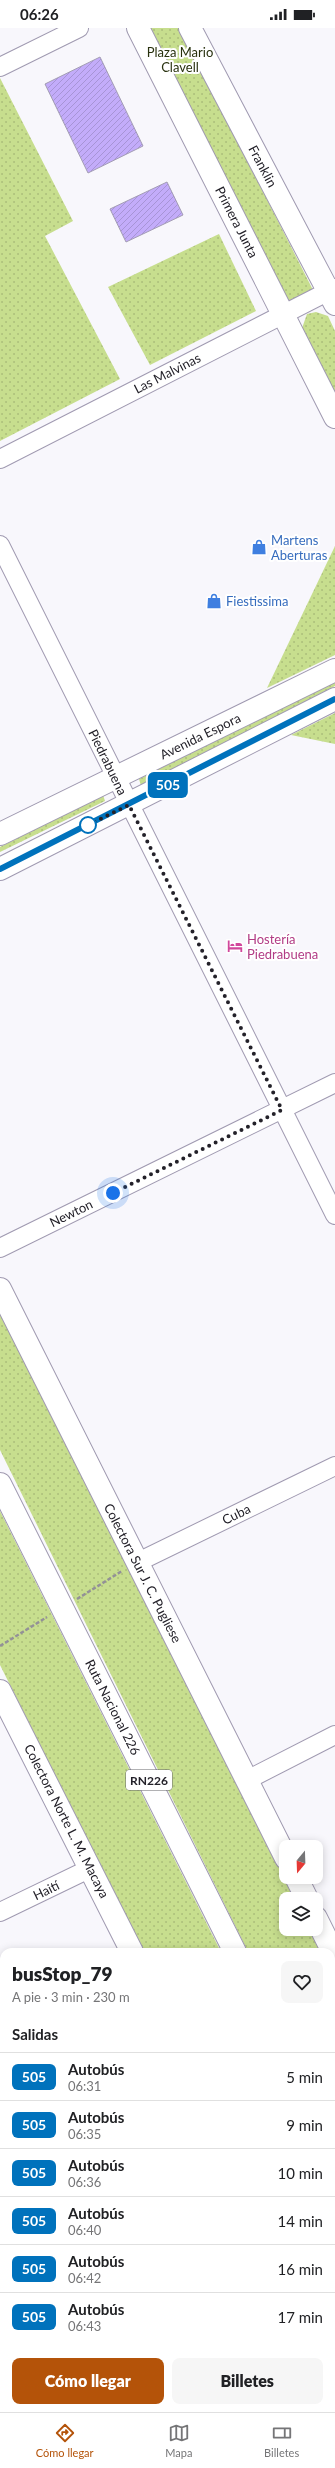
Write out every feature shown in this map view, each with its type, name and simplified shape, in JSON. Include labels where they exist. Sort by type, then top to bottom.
[{"type":"main road","name":"Primera Junta","points":[[138,28],[335,417]]},
{"type":"main road","name":"Franklin","points":[[190,28],[333,295]]},
{"type":"main road","name":"Avenida Espora","points":[[0,834],[335,670]]},
{"type":"main road","points":[[0,869],[335,700]]},
{"type":"main road","name":"Colectora Sur J. C. Pugliese","points":[[0,1289],[279,1844]]},
{"type":"main road","name":"Ruta Nacional 226","points":[[0,1484],[234,1948]]},
{"type":"main road","name":"Colectora Norte L. M. Macaya","points":[[0,1691],[91,1868],[130,1948]]},
{"type":"main road","points":[[323,1932],[331,1948]]},
{"type":"street","points":[[0,67],[79,28]]},
{"type":"street","name":"Las Malvinas","points":[[0,458],[283,314],[333,295]]},
{"type":"street","name":"Piedrabuena","points":[[0,545],[335,1215]]},
{"type":"street","name":"Newton","points":[[0,1248],[335,1083]]},
{"type":"street","name":"Cuba","points":[[138,1562],[335,1466]]},
{"type":"street","points":[[247,1780],[335,1735]]},
{"type":"street","name":"Haití","points":[[0,1912],[91,1868]]},
{"type":"path","points":[[0,1646],[138,1562]]},
{"type":"green space","name":"Plaza Mario Clavell","points":[[147,28],[180,28],[314,292],[287,305]]},
{"type":"green space","points":[[0,78],[73,221],[45,236],[120,379],[0,441]]},
{"type":"green space","points":[[219,234],[256,311],[150,365],[108,287]]},
{"type":"green space","points":[[316,312],[328,316],[335,331],[335,400],[301,331],[307,314]]},
{"type":"green space","points":[[335,546],[335,655],[267,688]]},
{"type":"green space","points":[[335,680],[335,686],[141,786],[139,779]]},
{"type":"green space","points":[[335,713],[335,744],[291,735]]},
{"type":"green space","points":[[103,795],[105,801],[0,852],[0,847]]},
{"type":"green space","points":[[0,1302],[279,1859],[279,1884],[290,1884],[295,1892],[279,1892],[279,1936],[318,1936],[324,1948],[246,1948],[0,1450]]},
{"type":"green space","points":[[0,1511],[219,1948],[142,1948],[0,1665]]},
{"type":"building","points":[[100,57],[143,146],[88,173],[45,84]]},
{"type":"building","points":[[167,182],[183,215],[126,242],[110,209]]},
{"type":"bus line","name":"505","points":[[0,869],[129,805],[335,699]]},
{"type":"place","name":"Martens Aberturas","points":[[259,547]]},
{"type":"place","name":"Fiestissima","points":[[214,601]]},
{"type":"place","name":"Hostería Piedrabuena","points":[[235,946]]},
{"type":"route","points":[[88,825],[129,805],[282,1110],[113,1193]]}]
